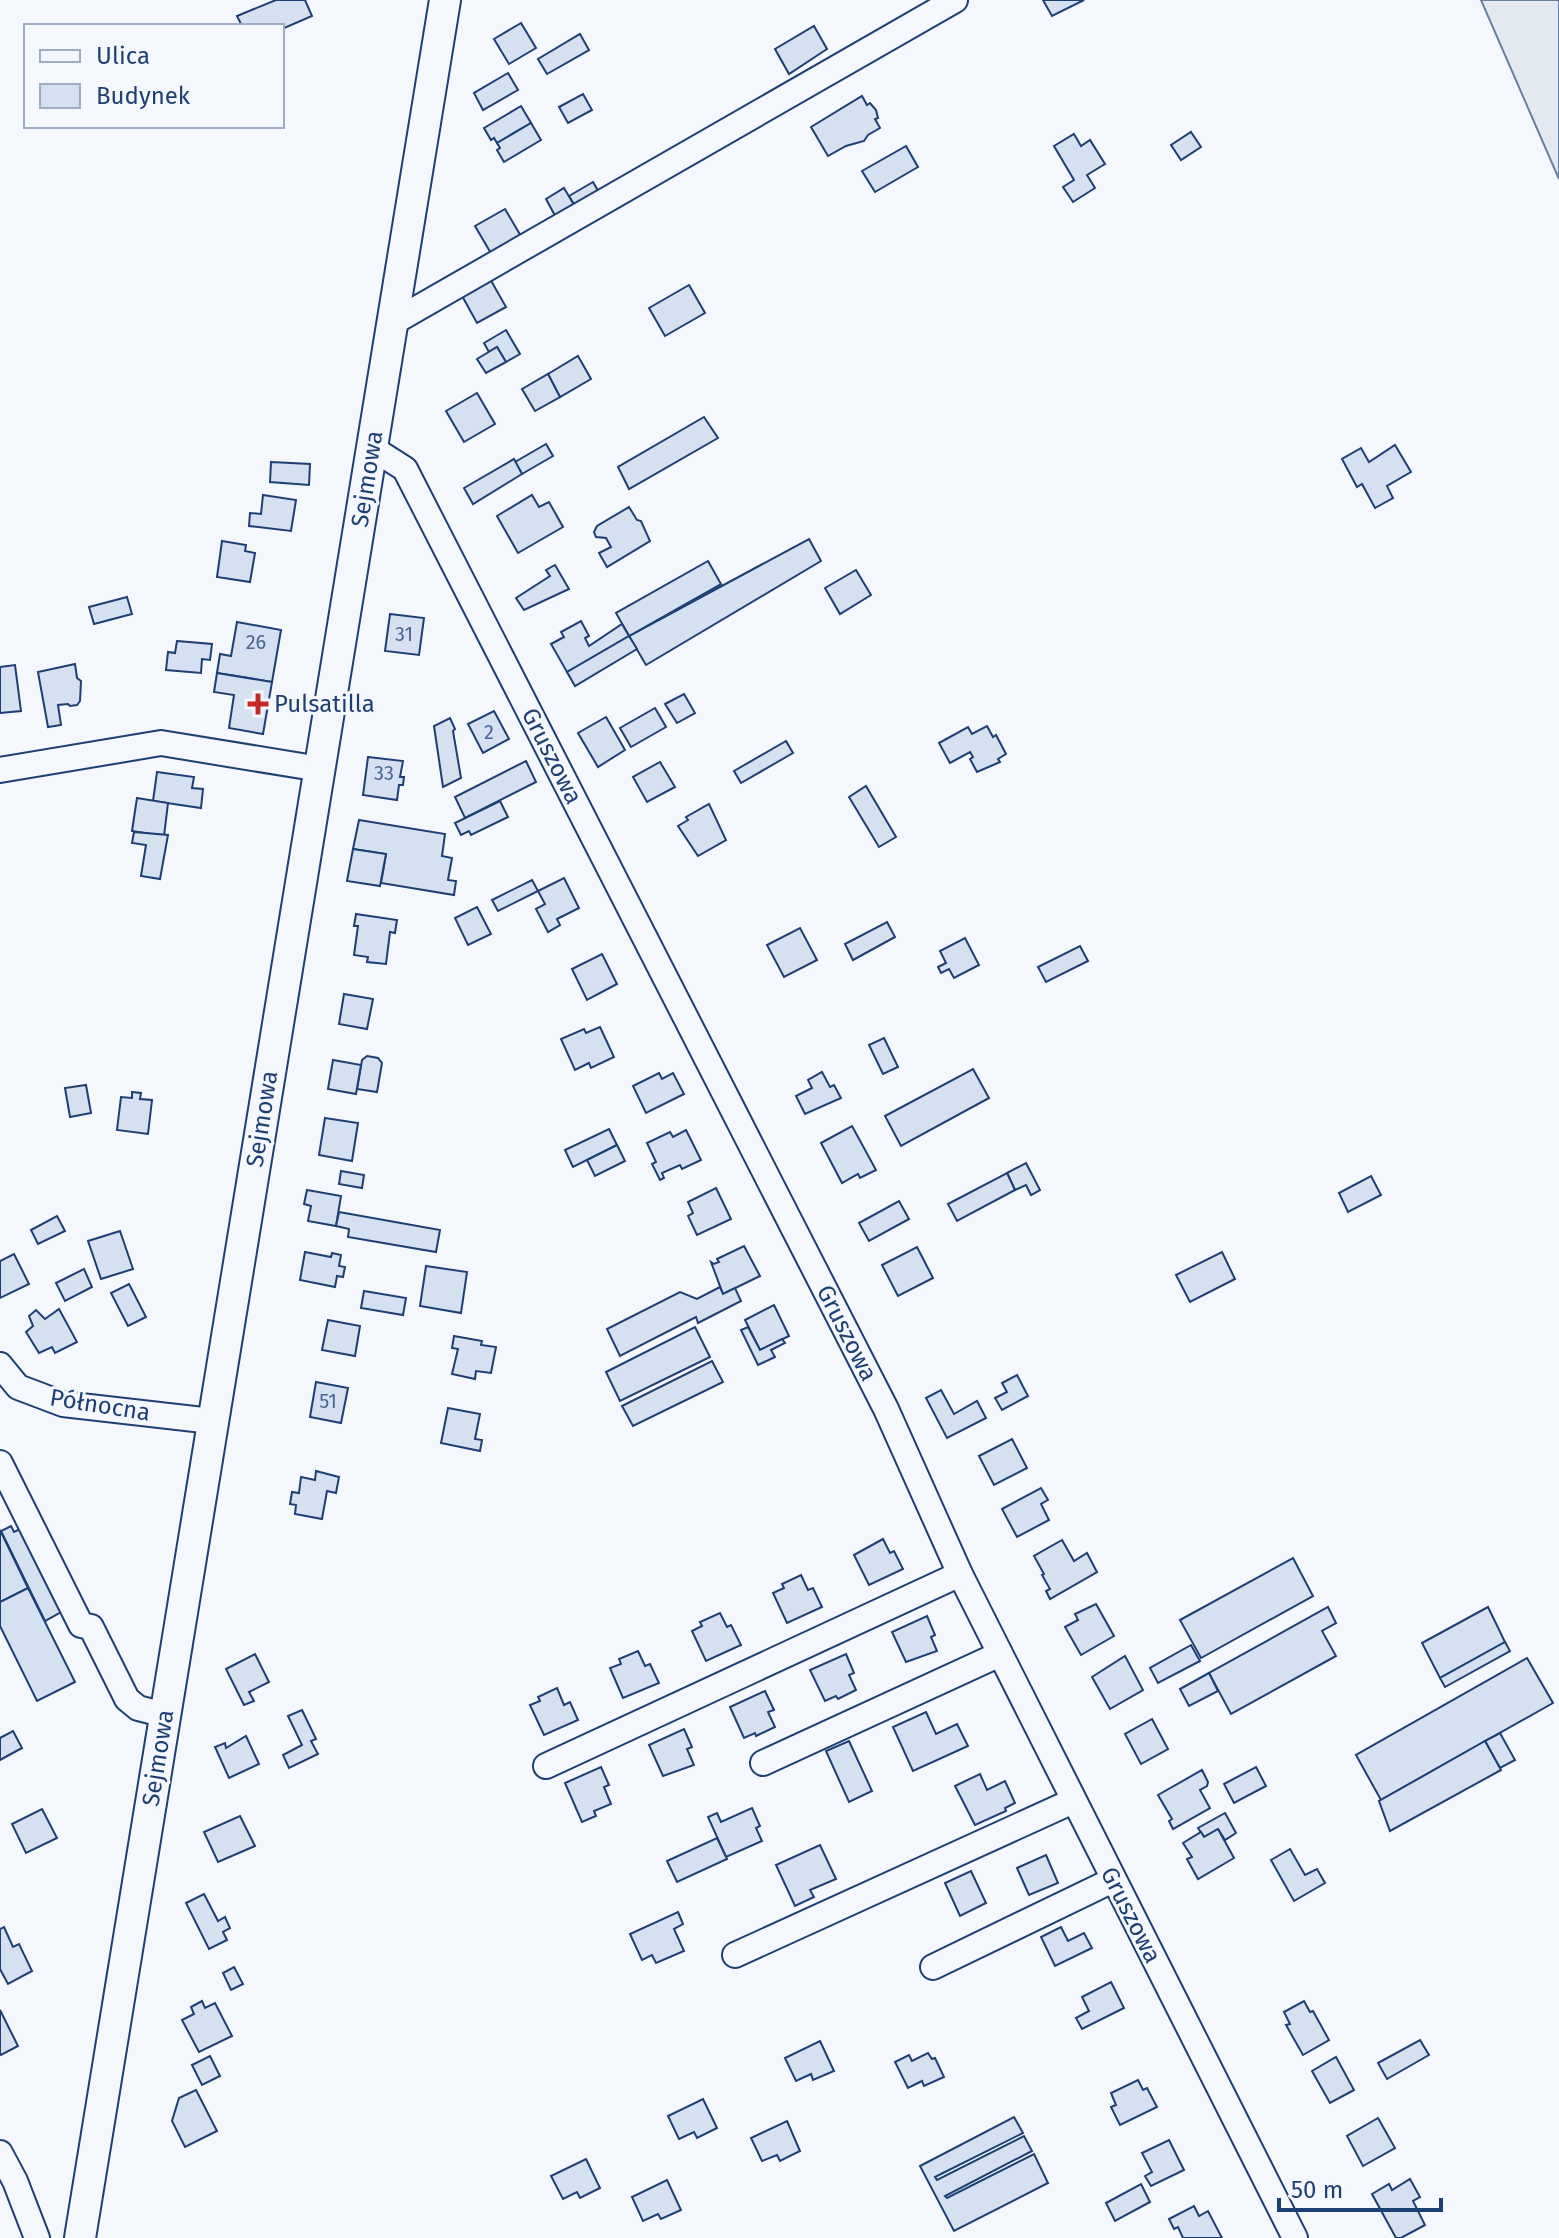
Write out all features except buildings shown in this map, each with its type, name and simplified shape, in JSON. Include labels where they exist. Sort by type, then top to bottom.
[{"type":"main road","name":"Sejmowa","points":[[80,2238],[445,0]]},
{"type":"street","points":[[392,323],[955,0]]},
{"type":"street","name":"Gruszowa","points":[[372,448],[405,469],[886,1409],[960,1574],[1295,2238]]},
{"type":"street","points":[[0,770],[161,743],[320,769]]},
{"type":"street","name":"Północna","points":[[0,1365],[18,1387],[63,1404],[212,1421]]},
{"type":"street","points":[[0,1463],[81,1625],[91,1627],[127,1699],[138,1708],[165,1715]]},
{"type":"street","points":[[546,1766],[960,1574]]},
{"type":"street","points":[[763,1763],[1000,1654]]},
{"type":"street","points":[[735,1955],[1073,1801]]},
{"type":"street","points":[[933,1967],[1113,1880]]},
{"type":"street","points":[[0,2153],[15,2181],[37,2238]]},
{"type":"shaded area","points":[[1481,0],[1559,0],[1559,179]]},
{"type":"place","name":"Pulsatilla","points":[[258,704]]}]
